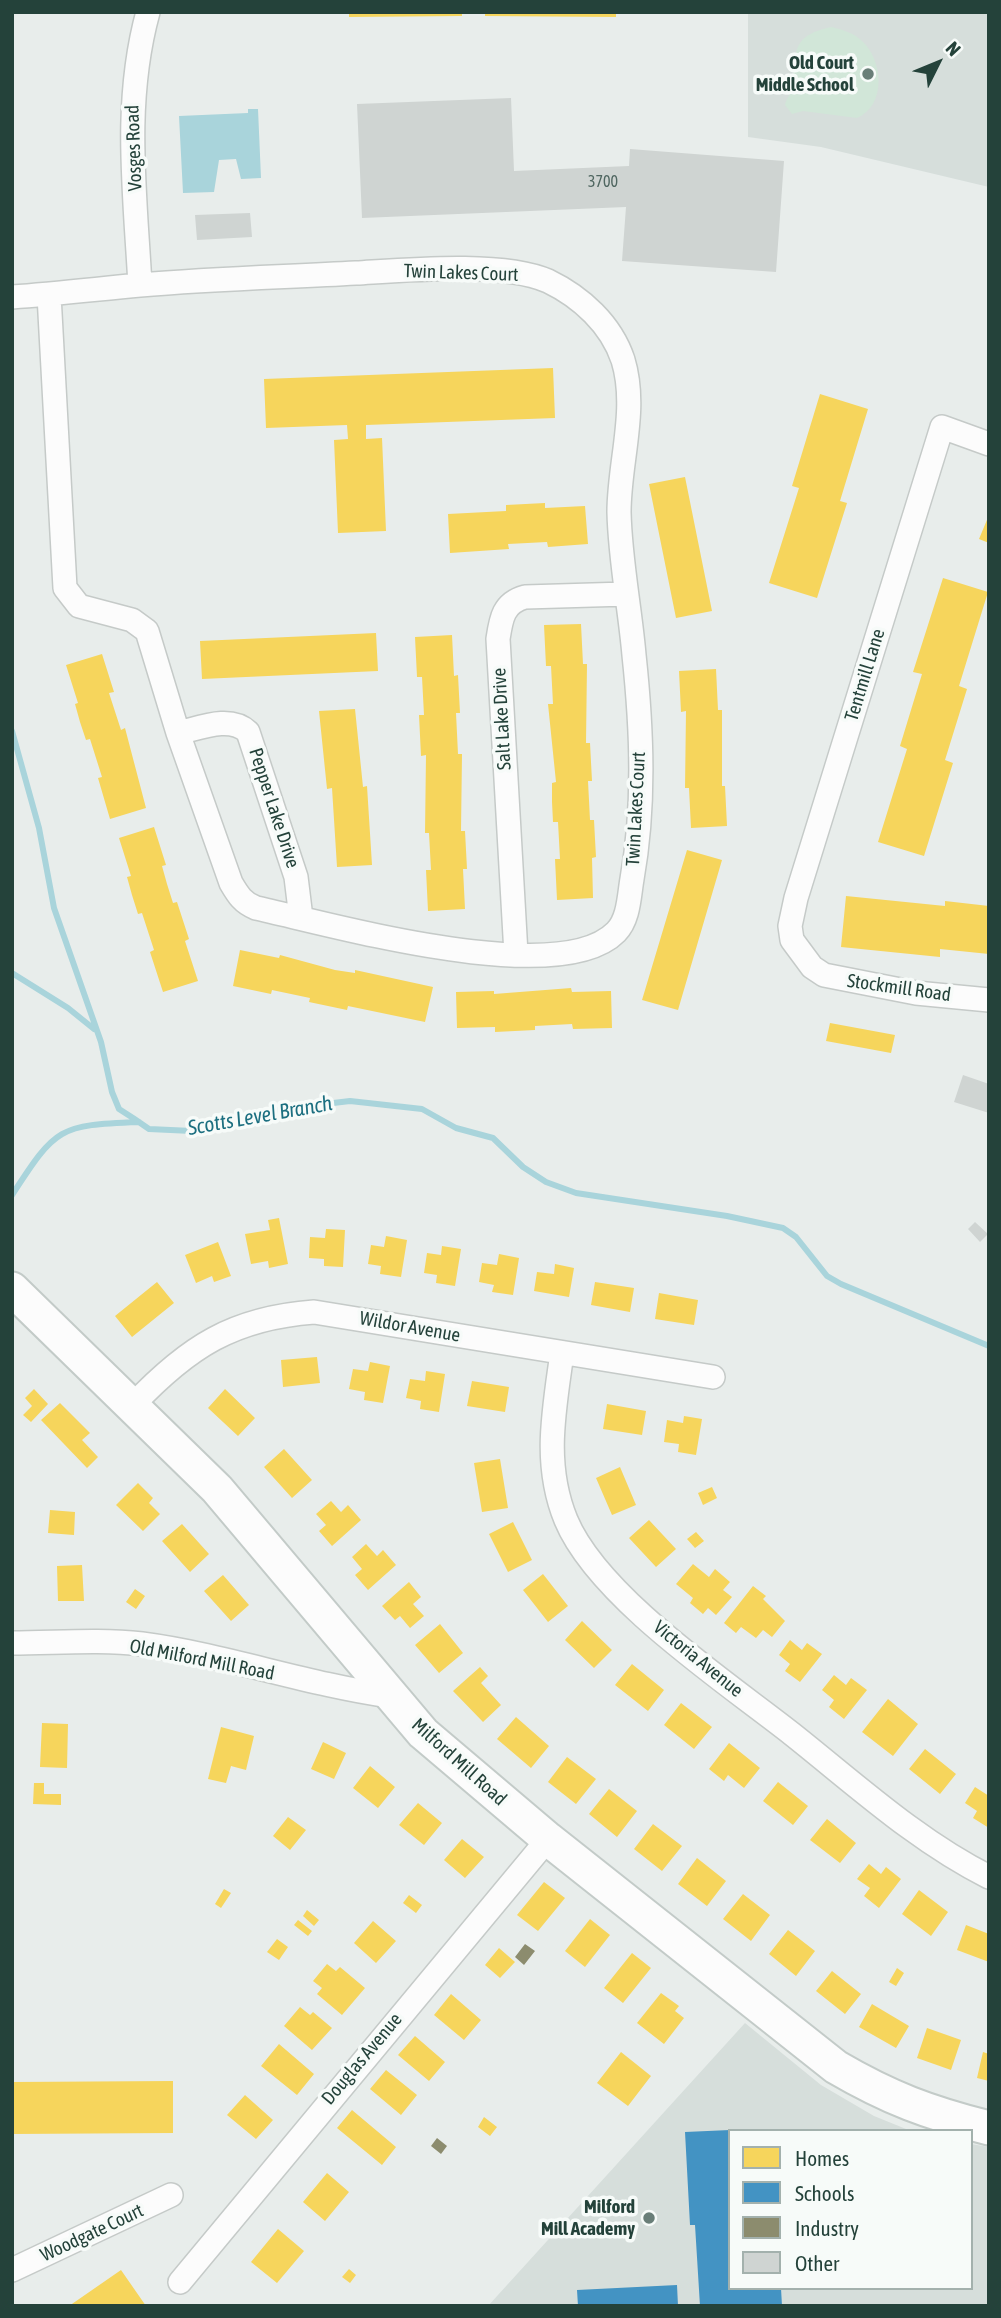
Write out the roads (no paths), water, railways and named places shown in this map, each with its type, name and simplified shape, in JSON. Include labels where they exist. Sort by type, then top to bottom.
[{"type":"main road","name":"Milford Mill Road","points":[[12,1289],[217,1489],[390,1696],[450,1757],[548,1839],[836,2067],[885,2096],[933,2115],[989,2128]]},
{"type":"street","name":"Vosges Road","points":[[140,285],[131,107],[135,67],[148,12]]},
{"type":"street","name":"Twin Lakes Court","points":[[12,297],[140,285],[399,270],[474,270],[524,274],[543,279],[563,289],[600,319],[621,354],[627,374],[628,405],[619,513],[640,715],[638,845],[624,919],[618,930],[607,939],[580,950],[484,955],[446,950],[257,908],[246,904],[238,896],[178,733],[147,631],[132,620],[79,606],[65,589],[49,295]]},
{"type":"street","name":"Tentmill Lane","points":[[812,967],[792,940],[790,926],[796,898],[942,427],[989,444]]},
{"type":"street","name":"Salt Lake Drive","points":[[516,954],[498,639],[501,618],[514,600],[525,597],[626,594]]},
{"type":"street","name":"Pepper Lake Drive","points":[[178,733],[229,722],[240,724],[248,732],[296,877],[302,918]]},
{"type":"street","name":"Stockmill Road","points":[[812,967],[840,981],[916,993],[989,1000]]},
{"type":"street","name":"Wildor Avenue","points":[[133,1405],[181,1357],[209,1340],[257,1320],[285,1314],[345,1315],[713,1377]]},
{"type":"street","name":"Victoria Avenue","points":[[562,1353],[550,1440],[556,1488],[566,1522],[582,1549],[610,1584],[650,1621],[895,1816],[957,1861],[989,1878]]},
{"type":"street","name":"Old Milford Mill Road","points":[[12,1643],[141,1644],[196,1654],[315,1684],[390,1696]]},
{"type":"street","name":"Douglas Avenue","points":[[180,2282],[548,1839]]},
{"type":"street","name":"Woodgate Court","points":[[12,2270],[171,2195]]},
{"type":"water","points":[[248,109],[258,109],[261,178],[241,179],[236,159],[219,160],[214,192],[183,193],[179,116],[248,113]]},
{"type":"waterway","name":"Scotts Level Branch","points":[[12,731],[39,828],[54,908],[101,1042],[112,1092],[119,1109],[149,1129],[192,1131],[283,1109],[350,1101],[422,1109],[456,1128],[493,1138],[523,1167],[546,1182],[576,1193],[727,1216],[783,1228],[796,1237],[827,1276],[989,1346]]},
{"type":"waterway","points":[[12,973],[68,1008],[94,1029]]},
{"type":"waterway","points":[[12,1195],[39,1155],[62,1134],[92,1125],[139,1122]]},
{"type":"place","name":"Old Court Middle School","points":[[868,74]]},
{"type":"place","name":"Milford Mill Academy","points":[[649,2218]]}]
